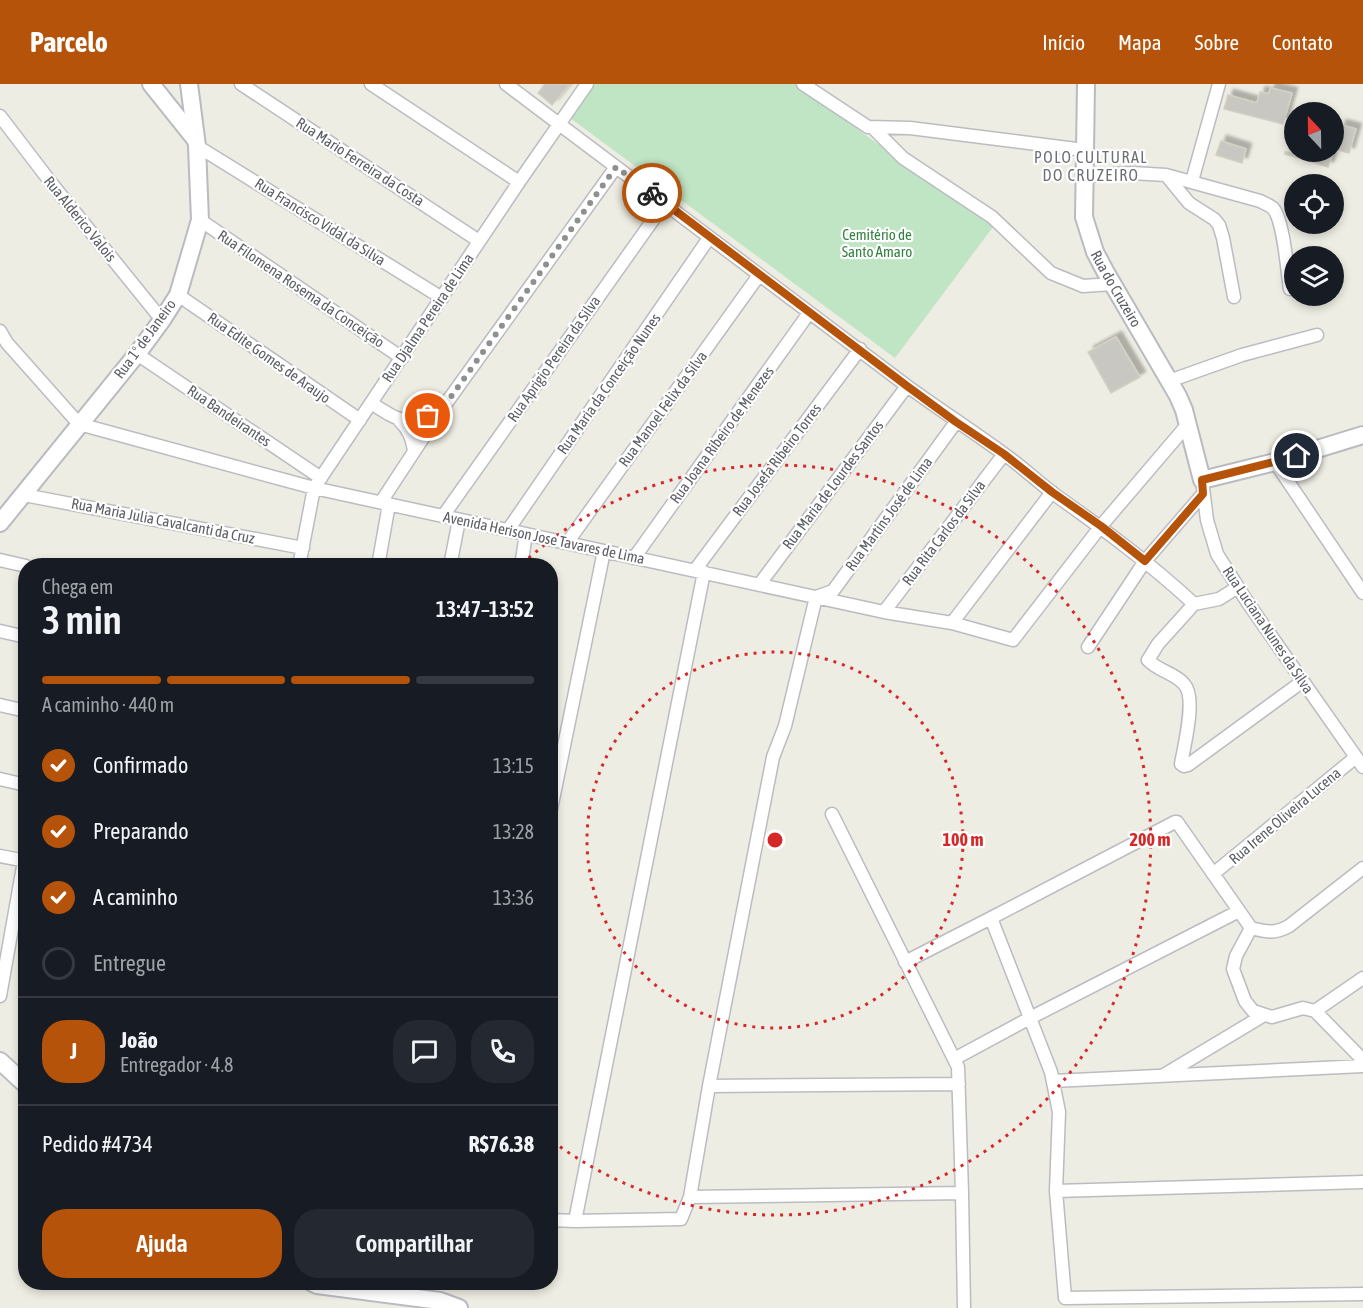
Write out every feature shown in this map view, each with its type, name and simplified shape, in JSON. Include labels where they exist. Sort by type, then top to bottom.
[{"type":"main road","points":[[152,84],[196,143]]},
{"type":"main road","name":"Rua 1º de Janeiro","points":[[0,523],[137,354],[178,295],[200,220],[196,143],[189,84]]},
{"type":"main road","name":"Rua do Cruzeiro","points":[[1086,84],[1084,217],[1087,232],[1095,252],[1184,410],[1202,487]]},
{"type":"main road","points":[[1202,487],[1363,435]]},
{"type":"main road","points":[[0,1061],[18,1078]]},
{"type":"main road","points":[[364,1290],[440,1301],[459,1308]]},
{"type":"street","name":"Rua Mario Ferreira da Costa","points":[[241,84],[479,241]]},
{"type":"street","points":[[371,84],[519,182]]},
{"type":"street","points":[[506,84],[907,386],[1101,526],[1194,604]]},
{"type":"street","name":"Rua Djalma Pereira de Lima","points":[[301,558],[314,488],[587,84]]},
{"type":"street","points":[[803,84],[868,127],[910,128],[1084,150]]},
{"type":"street","points":[[1192,181],[1219,84]]},
{"type":"street","name":"Rua Alderico Valois","points":[[0,116],[162,320]]},
{"type":"street","points":[[872,127],[903,158],[992,217],[1051,273],[1083,286],[1113,284]]},
{"type":"street","name":"Rua Francisco Vidal da Silva","points":[[196,143],[442,298]]},
{"type":"street","points":[[379,558],[385,503],[414,451],[616,167]]},
{"type":"street","points":[[1084,176],[1132,173],[1167,175],[1260,201],[1274,210],[1284,247]]},
{"type":"street","points":[[1167,175],[1190,203],[1219,225],[1234,297]]},
{"type":"street","name":"Rua Aprigio Pereira da Silva","points":[[442,516],[665,202]]},
{"type":"street","name":"Rua Filomena Rosema da Conceição","points":[[200,220],[402,358]]},
{"type":"street","name":"Rua Maria da Conceição Nunes","points":[[508,530],[709,238]]},
{"type":"street","name":"Rua Manoel Felix da Silva","points":[[567,543],[759,275]]},
{"type":"street","name":"Rua Edite Gomes de Araujo","points":[[178,295],[360,420]]},
{"type":"street","name":"Rua Joana Ribeiro de Menezes","points":[[634,558],[809,313]]},
{"type":"street","points":[[0,331],[7,343],[79,424]]},
{"type":"street","points":[[1169,381],[1242,355],[1317,335]]},
{"type":"street","name":"Rua Josefa Ribeiro Torres","points":[[700,571],[860,349]]},
{"type":"street","name":"Rua Bandeirantes","points":[[137,354],[321,478]]},
{"type":"street","name":"Rua Maria de Lourdes Santos","points":[[759,585],[907,386]]},
{"type":"street","points":[[371,404],[399,420],[407,428],[412,437],[414,451]]},
{"type":"street","points":[[399,420],[415,420],[440,412]]},
{"type":"street","name":"Rua Martins José de Lima","points":[[816,597],[832,591],[956,422]]},
{"type":"street","name":"Avenida Herison Jose Tavares de Lima","points":[[79,424],[314,488],[884,612],[952,623],[1013,640],[1101,526]]},
{"type":"street","points":[[1101,526],[1188,424]]},
{"type":"street","name":"Rua Rita Carlos da Silva","points":[[884,612],[1004,454]]},
{"type":"street","points":[[1275,462],[1363,593]]},
{"type":"street","points":[[1088,647],[1145,561],[1202,487]]},
{"type":"street","name":"Rua Luciana Nunes da Silva","points":[[1202,487],[1207,520],[1216,554],[1359,762]]},
{"type":"street","points":[[952,623],[1052,492]]},
{"type":"street","name":"Rua Maria Julia Cavalcanti da Cruz","points":[[24,495],[303,548]]},
{"type":"street","points":[[452,558],[459,520]]},
{"type":"street","points":[[522,558],[526,534]]},
{"type":"street","points":[[558,775],[604,551]]},
{"type":"street","points":[[0,560],[18,564]]},
{"type":"street","points":[[575,1221],[700,571]]},
{"type":"street","points":[[1238,587],[1219,599],[1194,604],[1158,644],[1148,660],[1185,684],[1189,694],[1190,706],[1181,764],[1188,765],[1303,681]]},
{"type":"street","points":[[558,1220],[681,1219],[690,1197],[709,1086],[773,757],[785,726],[816,597]]},
{"type":"street","points":[[0,631],[18,635]]},
{"type":"street","points":[[0,705],[18,709]]},
{"type":"street","name":"Rua Irene Oliveira Lucena","points":[[1214,874],[1359,762]]},
{"type":"street","points":[[0,779],[18,782]]},
{"type":"street","points":[[832,814],[958,1067],[964,1308]]},
{"type":"street","points":[[905,962],[1175,822],[1251,928],[1271,933],[1289,926],[1363,868]]},
{"type":"street","points":[[0,856],[18,860]]},
{"type":"street","points":[[0,996],[18,899]]},
{"type":"street","points":[[954,1059],[1239,911]]},
{"type":"street","points":[[991,918],[1053,1081],[1059,1112],[1056,1191],[1065,1299],[1363,1294]]},
{"type":"street","points":[[1251,928],[1236,956],[1233,969],[1245,1001],[1253,1011],[1272,1017],[1303,1008],[1315,1011],[1363,1060]]},
{"type":"street","points":[[1315,1011],[1363,978]]},
{"type":"street","points":[[1162,1076],[1264,1015]]},
{"type":"street","points":[[1053,1081],[1363,1066]]},
{"type":"street","points":[[709,1086],[958,1084]]},
{"type":"street","points":[[1056,1191],[1363,1182]]},
{"type":"street","points":[[690,1197],[962,1193]]},
{"type":"green space","name":"Cemitério de Santo Amaro","points":[[595,84],[795,84],[993,227],[895,358],[570,118]]},
{"type":"building","points":[[545,84],[570,84],[552,105],[538,93]]},
{"type":"building","points":[[1270,88],[1292,93],[1289,102],[1284,102],[1283,124],[1224,109],[1228,95],[1257,103],[1260,92],[1269,94]]},
{"type":"building","points":[[1344,126],[1356,129],[1349,153],[1344,152]]},
{"type":"building","points":[[1221,141],[1246,149],[1242,163],[1216,155]]},
{"type":"building","points":[[1311,162],[1330,162],[1328,167]]},
{"type":"building","points":[[1116,337],[1140,377],[1111,393],[1088,352]]},
{"type":"way so far","points":[[428,416],[440,412],[616,167],[652,193]]},
{"type":"district","name":"POLO CULTURAL DO CRUZEIRO","points":[[1091,166]]},
{"type":"route","points":[[652,193],[809,313],[956,422],[1004,454],[1145,561],[1203,494],[1202,480],[1297,456]]}]
